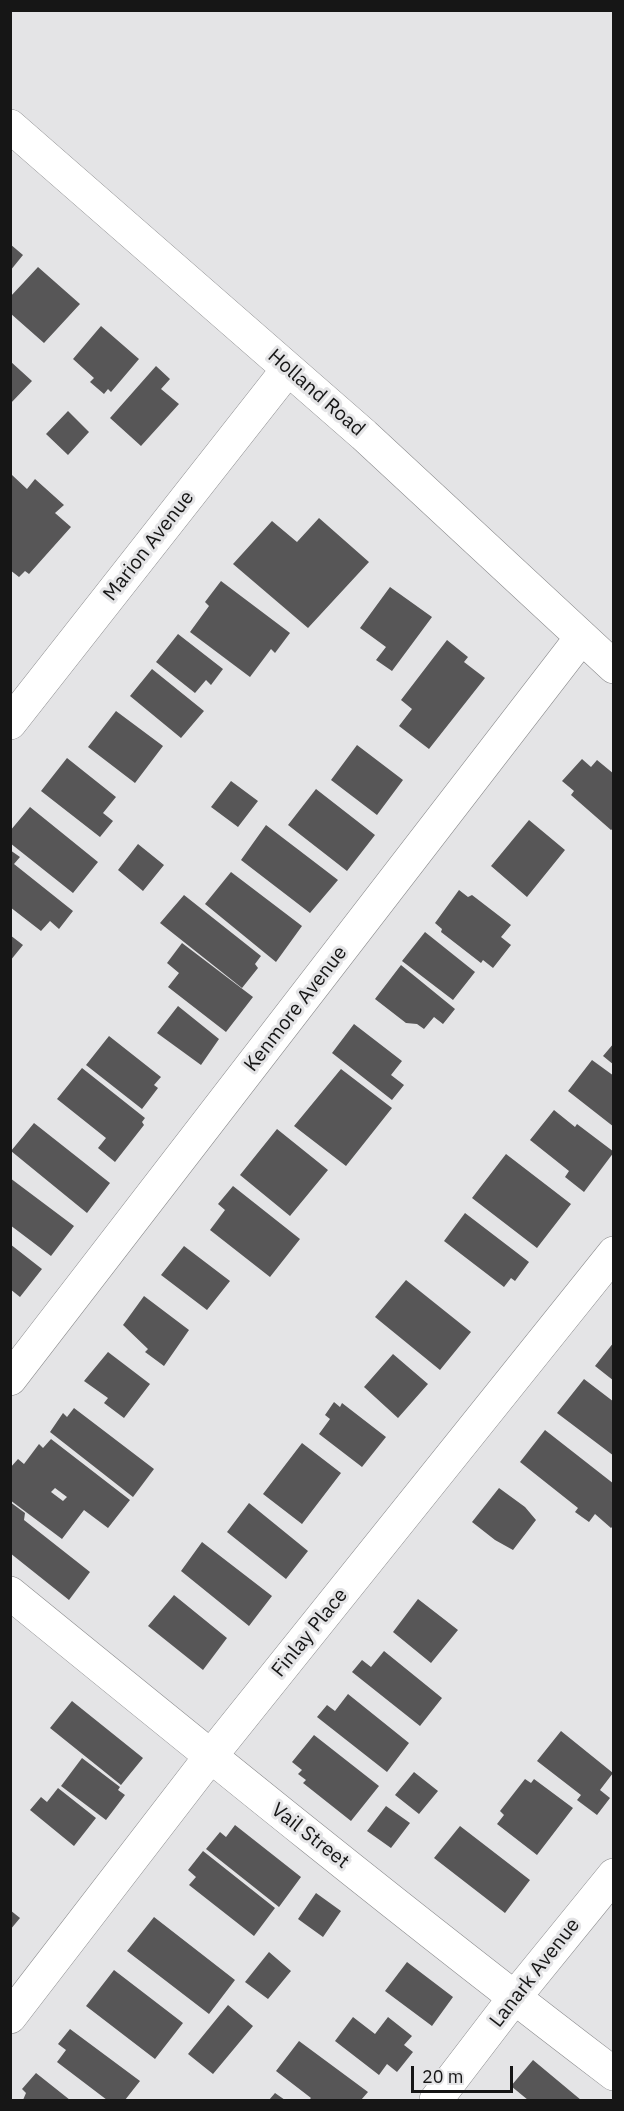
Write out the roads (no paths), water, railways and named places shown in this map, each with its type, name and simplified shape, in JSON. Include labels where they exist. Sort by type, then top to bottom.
[{"type":"street","name":"Holland Road","points":[[10,126],[364,435],[614,667]]},
{"type":"street","name":"Marion Avenue","points":[[10,723],[21,687],[288,369]]},
{"type":"street","name":"Kenmore Avenue","points":[[10,1379],[581,638]]},
{"type":"street","name":"Finlay Place","points":[[10,2017],[210,1757],[614,1253]]},
{"type":"street","name":"Vail Street","points":[[10,1593],[210,1757],[514,1998],[614,2074]]},
{"type":"street","name":"Lanark Avenue","points":[[436,2100],[514,1998],[614,1875]]}]
